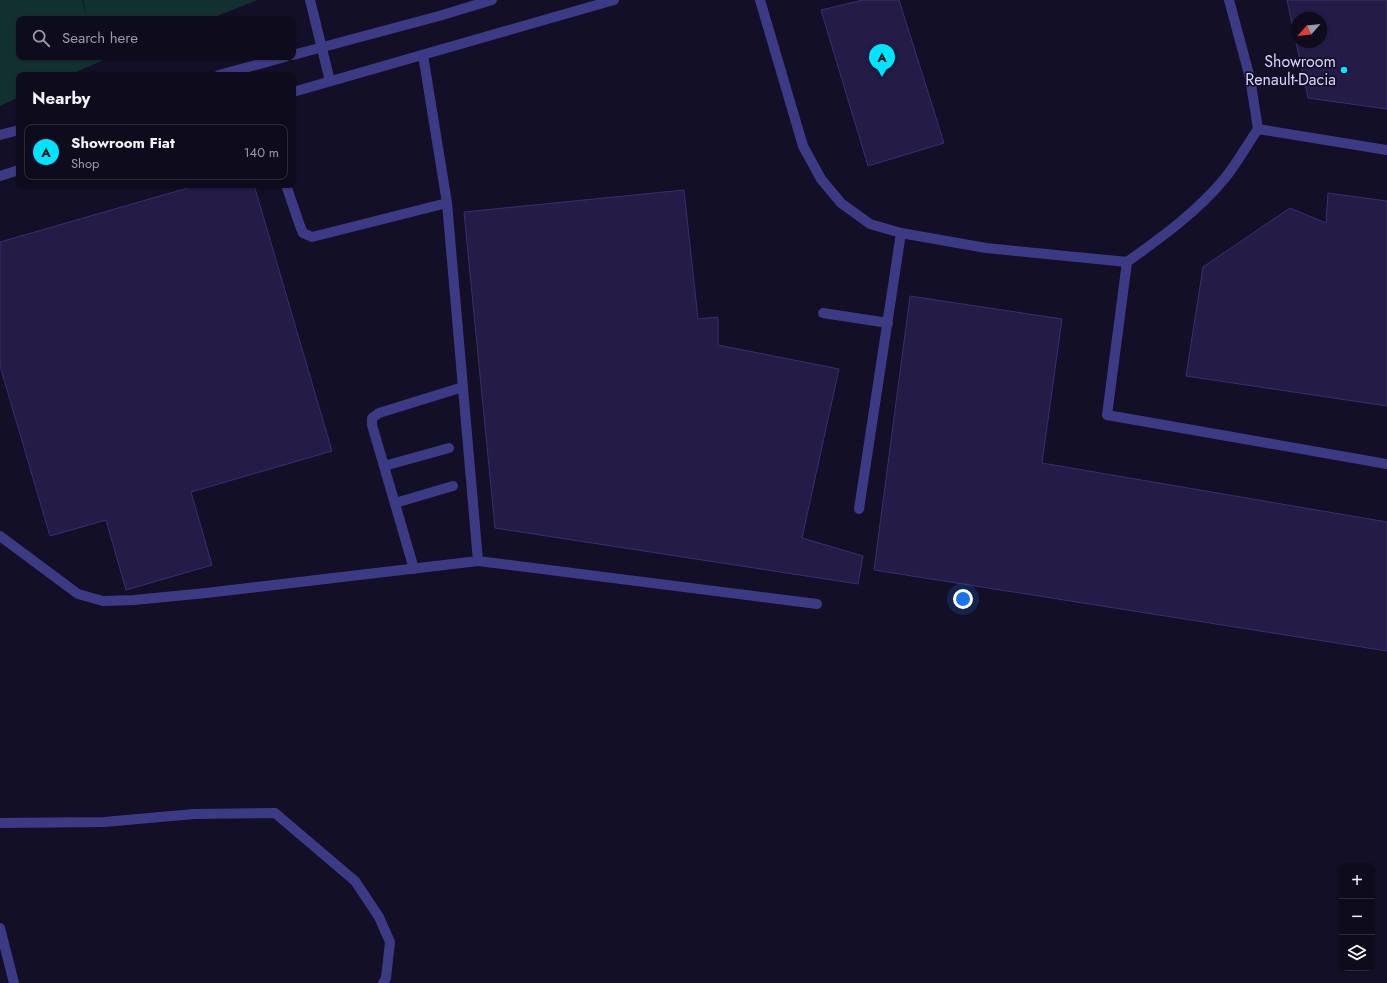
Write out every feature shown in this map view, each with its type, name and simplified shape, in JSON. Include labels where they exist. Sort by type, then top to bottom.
[{"type":"street","points":[[310,0],[323,46],[330,81]]},
{"type":"street","points":[[296,54],[439,16],[492,0]]},
{"type":"street","points":[[296,91],[614,0]]},
{"type":"street","points":[[760,0],[803,146],[821,179],[841,203],[870,224],[901,234],[986,248],[1127,262],[1164,236],[1196,209],[1225,178],[1258,129],[1250,78],[1230,0]]},
{"type":"street","points":[[423,55],[447,203],[478,561]]},
{"type":"street","points":[[230,72],[274,60]]},
{"type":"street","points":[[1258,129],[1387,150]]},
{"type":"street","points":[[0,136],[16,131]]},
{"type":"street","points":[[0,176],[16,171]]},
{"type":"street","points":[[287,188],[300,226],[304,233],[312,237],[447,203]]},
{"type":"street","points":[[859,509],[901,234]]},
{"type":"street","points":[[1127,262],[1107,415],[1387,464]]},
{"type":"street","points":[[823,313],[888,323]]},
{"type":"street","points":[[414,569],[372,425],[372,418],[379,413],[463,387]]},
{"type":"street","points":[[384,466],[449,448]]},
{"type":"street","points":[[395,503],[453,486]]},
{"type":"street","points":[[0,536],[78,594],[102,601],[134,600],[478,561],[817,604]]},
{"type":"street","points":[[0,823],[96,822],[194,814],[275,813],[355,881],[379,917],[390,942],[386,978],[383,983]]},
{"type":"street","points":[[0,928],[14,983]]},
{"type":"green space","points":[[0,0],[82,0],[86,16],[16,16],[16,60],[104,60],[76,72],[16,72],[16,98],[0,106]]},
{"type":"green space","points":[[83,0],[258,0],[217,16],[87,16]]},
{"type":"building","points":[[863,0],[899,0],[944,143],[868,166],[821,10]]},
{"type":"building","name":"Showroom Renault-Dacia","points":[[1287,0],[1387,0],[1387,109],[1308,98],[1297,48],[1327,48],[1327,12],[1291,12],[1291,19]]},
{"type":"building","points":[[188,188],[255,188],[332,451],[191,492],[212,565],[126,590],[106,520],[50,536],[0,366],[0,242]]},
{"type":"building","points":[[684,190],[698,319],[718,317],[718,345],[839,369],[802,538],[863,556],[858,584],[495,528],[464,212]]},
{"type":"building","points":[[1328,193],[1387,201],[1387,406],[1186,376],[1203,267],[1290,208],[1326,223]]},
{"type":"building","points":[[910,296],[1062,319],[1042,463],[1387,522],[1387,651],[874,570]]},
{"type":"place","name":"Showroom Renault-Dacia","points":[[1344,70]]},
{"type":"place","name":"Showroom Fiat","points":[[882,77]]}]
